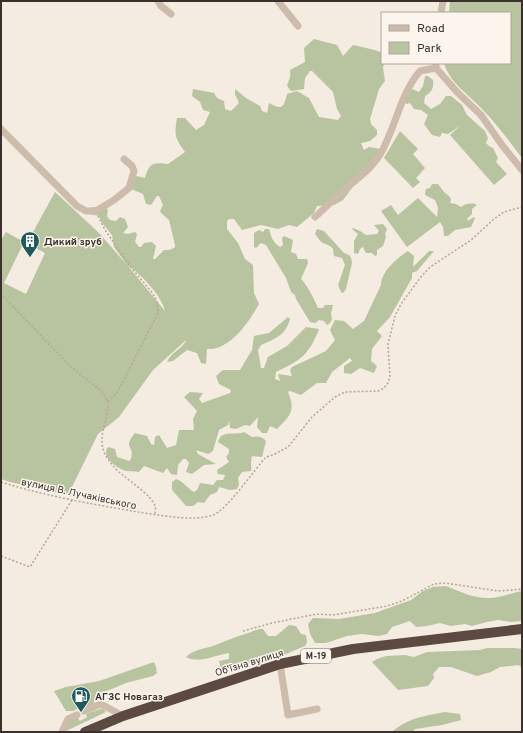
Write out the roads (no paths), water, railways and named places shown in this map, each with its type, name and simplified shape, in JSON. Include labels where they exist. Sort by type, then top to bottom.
[{"type":"highway","name":"Обʼїзна вулиця","points":[[85,732],[106,727],[123,716],[280,664],[353,649],[520,630]]},
{"type":"street","points":[[158,1],[161,6],[171,14]]},
{"type":"street","points":[[278,1],[298,26]]},
{"type":"street","points":[[441,12],[443,1]]},
{"type":"street","points":[[315,217],[368,169],[382,152],[402,103],[416,75],[420,71],[436,66],[457,92],[481,115],[522,170]]},
{"type":"street","points":[[1,129],[77,206],[86,211],[96,211],[114,200],[129,188],[134,171],[132,166],[124,159]]},
{"type":"street","points":[[280,664],[288,715],[317,710]]},
{"type":"street","points":[[84,711],[101,704],[123,716]]},
{"type":"street","points":[[62,732],[68,719],[77,715]]},
{"type":"place","name":"Дикий зруб","points":[[30,258]]},
{"type":"place","name":"АГЗС Новагаз","points":[[81,713]]}]
